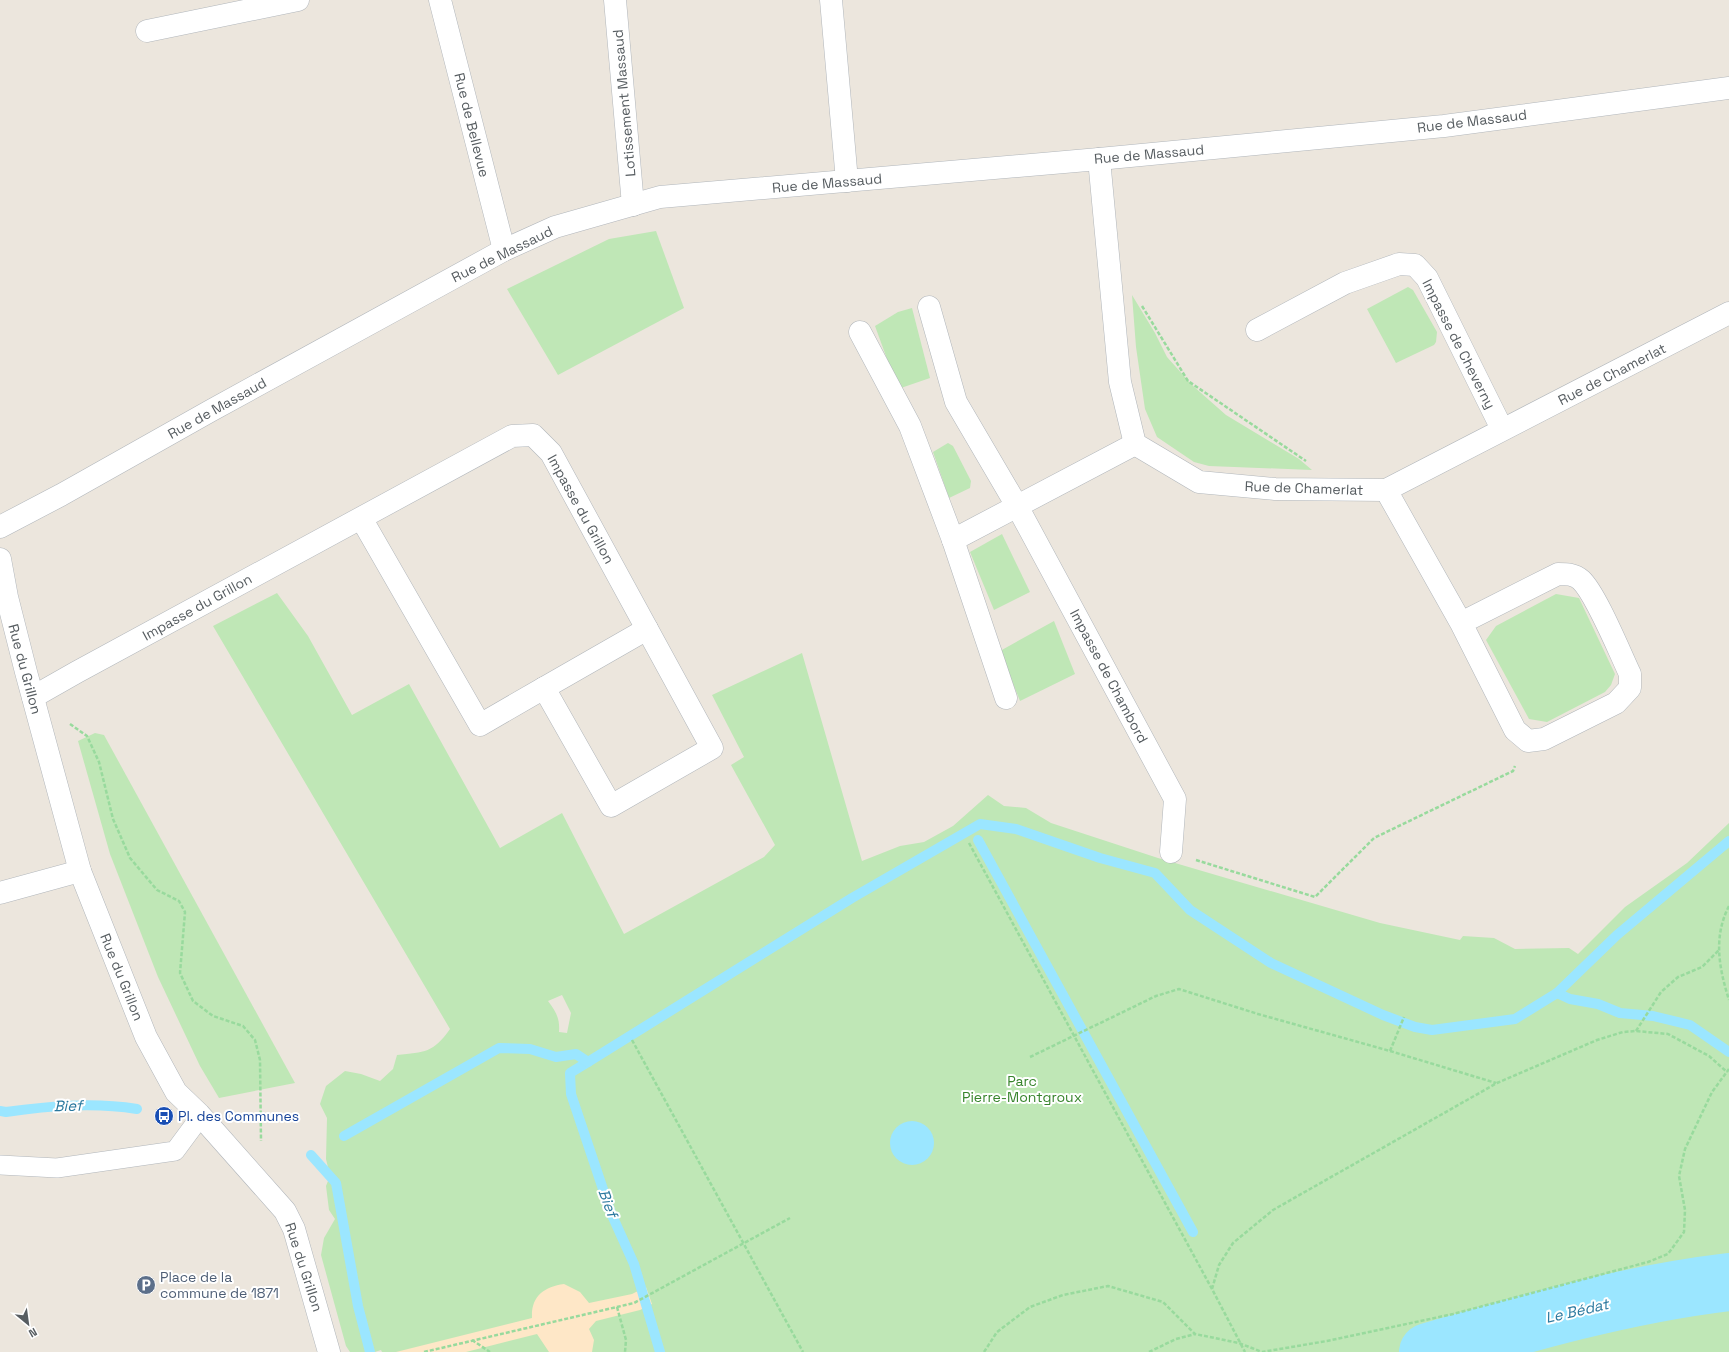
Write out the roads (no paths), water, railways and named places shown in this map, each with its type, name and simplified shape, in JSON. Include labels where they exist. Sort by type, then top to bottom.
[{"type":"street","points":[[147,31],[298,0]]},
{"type":"street","name":"Rue de Bellevue","points":[[440,0],[504,250]]},
{"type":"street","name":"Lotissement Massaud","points":[[615,0],[633,205]]},
{"type":"street","points":[[831,0],[848,181]]},
{"type":"street","name":"Rue de Massaud","points":[[0,527],[62,495],[212,410],[504,250],[555,227],[660,197],[1099,159],[1444,126],[1729,88]]},
{"type":"street","points":[[953,540],[1135,444],[1120,382],[1099,159]]},
{"type":"street","name":"Impasse de Cheverny","points":[[1257,330],[1345,283],[1400,264],[1415,265],[1427,278],[1502,429]]},
{"type":"street","name":"Impasse de Chambord","points":[[929,307],[956,402],[1017,506],[1175,800],[1171,852]]},
{"type":"street","name":"Rue de Chamerlat","points":[[1135,444],[1199,482],[1275,489],[1386,490],[1729,313]]},
{"type":"street","points":[[860,332],[910,426],[953,540],[1006,698]]},
{"type":"street","name":"Impasse du Grillon","points":[[33,697],[512,436],[532,435],[551,453],[712,748],[610,806],[544,688]]},
{"type":"street","points":[[1386,490],[1461,623],[1516,730],[1528,741],[1544,739],[1616,703],[1630,688],[1630,674],[1592,595],[1581,581],[1569,574],[1558,574],[1461,623]]},
{"type":"street","points":[[361,518],[480,725],[647,630]]},
{"type":"street","name":"Rue du Grillon","points":[[0,559],[7,597],[80,871],[146,1037],[176,1092],[199,1114],[285,1211],[294,1229],[329,1352]]},
{"type":"street","points":[[0,893],[80,871]]},
{"type":"lane","points":[[0,1165],[57,1168],[175,1151],[195,1124],[199,1114]]},
{"type":"water","points":[[912,1121],[924,1125],[930,1131],[934,1143],[930,1155],[924,1161],[912,1165],[900,1161],[894,1155],[890,1143],[894,1131],[900,1125]]},
{"type":"waterway","points":[[344,1136],[499,1048],[530,1049],[556,1057],[576,1054],[588,1062],[852,898],[980,824],[1016,829],[1100,858],[1155,873],[1190,910],[1271,963],[1383,1015],[1415,1027],[1432,1030],[1515,1019],[1557,993],[1617,935],[1729,841]]},
{"type":"waterway","points":[[978,840],[1193,1232]]},
{"type":"waterway","points":[[1557,993],[1570,999],[1598,1004],[1620,1013],[1653,1016],[1690,1025],[1729,1052]]},
{"type":"waterway","name":"Bief","points":[[588,1062],[570,1073],[571,1094],[611,1213],[634,1264],[660,1352]]},
{"type":"waterway","name":"Bief","points":[[0,1111],[6,1112],[38,1108],[88,1105],[137,1109]]},
{"type":"waterway","name":"Bief","points":[[311,1155],[336,1183],[358,1306],[370,1352]]},
{"type":"waterway","name":"Le Bédat","points":[[1428,1352],[1539,1320],[1615,1302],[1691,1287],[1729,1282]]},
{"type":"place","name":"Pl. des Communes","points":[[164,1116]]},
{"type":"place","name":"Place de la commune de 1871","points":[[146,1285]]},
{"type":"park label","name":"Parc Pierre-Montgroux","points":[[1022,1090]]}]
